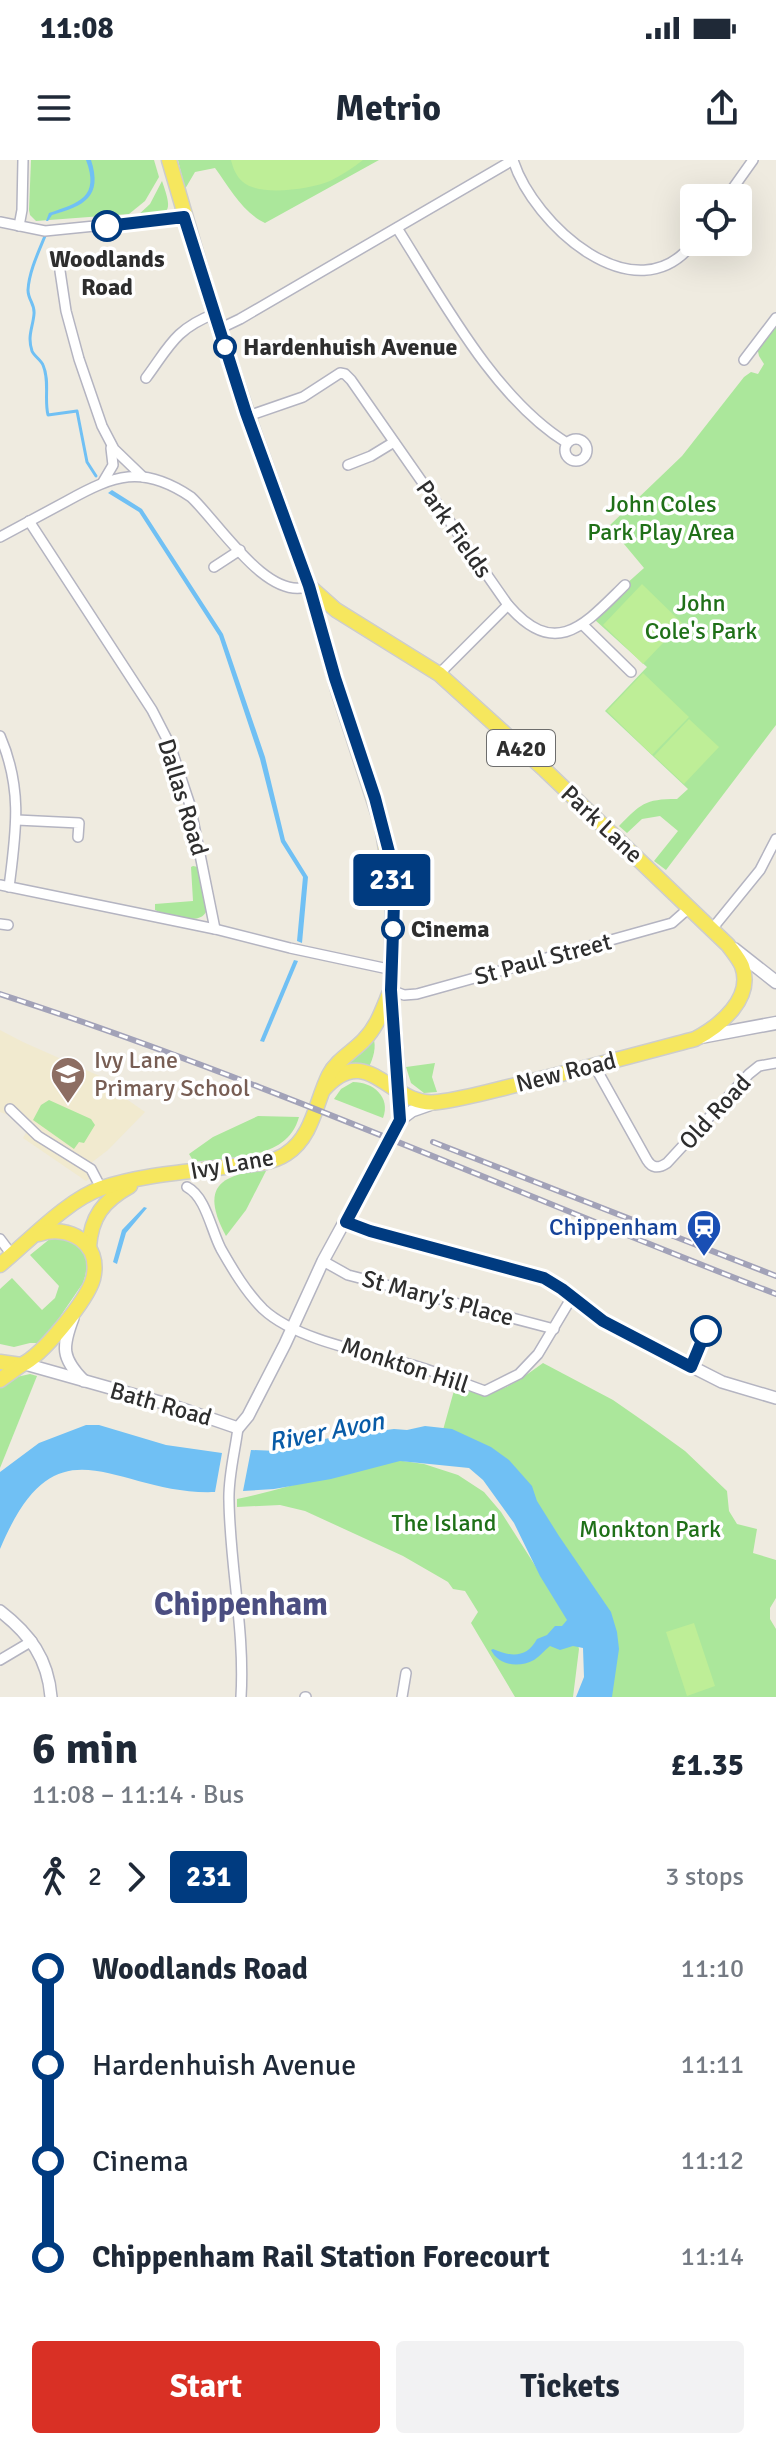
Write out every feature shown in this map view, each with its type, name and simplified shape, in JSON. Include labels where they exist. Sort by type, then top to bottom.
[{"type":"main road","points":[[169,160],[214,314],[309,586],[386,838],[393,892],[391,990],[398,1086]]},
{"type":"main road","name":"Park Lane","points":[[309,586],[327,603],[439,674],[545,770],[728,945],[776,982]]},
{"type":"main road","points":[[322,635],[328,618],[337,614],[348,617]]},
{"type":"main road","name":"New Road","points":[[695,1039],[726,1015],[743,993],[743,968],[728,945]]},
{"type":"main road","name":"Ivy Lane","points":[[0,1265],[71,1206],[101,1188],[263,1162],[281,1157],[295,1148],[302,1139],[333,1069],[375,1026],[391,990]]},
{"type":"main road","name":"New Road","points":[[436,1103],[695,1039],[776,1023]]},
{"type":"main road","points":[[324,1089],[339,1075],[354,1070],[398,1086],[420,1101],[436,1103]]},
{"type":"main road","name":"Ivy Lane","points":[[0,1380],[49,1344],[80,1301],[93,1278],[89,1247],[92,1224],[102,1207],[125,1188],[149,1178]]},
{"type":"main road","points":[[35,1236],[49,1231],[66,1231],[80,1237],[89,1247]]},
{"type":"main road","points":[[0,1362],[23,1364]]},
{"type":"street","points":[[19,226],[23,160]]},
{"type":"street","points":[[219,329],[513,160],[521,181],[541,210],[565,235],[600,259],[627,269],[651,270],[681,256]]},
{"type":"street","points":[[736,184],[753,160]]},
{"type":"street","points":[[0,222],[56,231],[184,217]]},
{"type":"street","points":[[397,228],[502,386],[532,418],[567,443]]},
{"type":"street","points":[[60,271],[66,311],[79,359],[113,462],[111,472],[103,482]]},
{"type":"street","points":[[146,378],[180,332],[214,314]]},
{"type":"street","points":[[744,360],[776,318]]},
{"type":"street","name":"Park Fields","points":[[248,416],[301,398],[344,373],[508,605],[525,622],[544,631],[570,632],[583,625]]},
{"type":"street","points":[[107,438],[121,457],[143,477]]},
{"type":"street","points":[[348,465],[394,442]]},
{"type":"street","points":[[0,537],[103,482],[143,477],[163,482],[191,497],[260,572],[277,584],[297,590],[309,586]]},
{"type":"street","name":"Dallas Road","points":[[29,521],[152,710],[170,745],[190,805],[215,929]]},
{"type":"street","points":[[214,567],[240,550]]},
{"type":"street","points":[[625,585],[583,625],[631,672]]},
{"type":"street","points":[[439,674],[508,605]]},
{"type":"street","points":[[0,736],[13,773],[17,820],[5,886],[215,929],[393,970]]},
{"type":"street","points":[[17,820],[79,818],[78,837]]},
{"type":"street","points":[[712,929],[760,870],[776,839]]},
{"type":"street","name":"St Paul Street","points":[[391,990],[404,995],[417,994],[672,923],[689,908]]},
{"type":"street","name":"Old Road","points":[[594,1065],[647,1160],[658,1168],[667,1163],[749,1074],[759,1066],[776,1063]]},
{"type":"street","points":[[241,1697],[242,1648],[229,1499],[238,1428],[248,1416],[323,1261],[400,1120],[398,1086]]},
{"type":"street","name":"New Road","points":[[400,1120],[417,1109],[436,1103]]},
{"type":"street","points":[[10,1109],[38,1136],[91,1169],[101,1188]]},
{"type":"street","points":[[187,1187],[199,1189],[221,1248],[241,1281],[263,1308],[291,1328]]},
{"type":"street","points":[[346,1222],[550,1281],[603,1321],[683,1363],[722,1382],[776,1398]]},
{"type":"street","points":[[0,1239],[12,1255]]},
{"type":"street","name":"St Mary's Place","points":[[323,1261],[348,1275],[554,1329]]},
{"type":"street","name":"Monkton Hill","points":[[291,1328],[485,1391],[519,1374],[538,1354],[572,1297]]},
{"type":"street","name":"Bath Road","points":[[80,1301],[64,1350],[71,1366],[84,1382]]},
{"type":"street","name":"Bath Road","points":[[23,1364],[174,1406],[238,1428]]},
{"type":"street","points":[[2,1613],[32,1641],[45,1664],[51,1697]]},
{"type":"street","points":[[0,1660],[32,1641]]},
{"type":"street","points":[[402,1697],[406,1673]]},
{"type":"shaded area","name":"Ivy Lane Primary School","points":[[0,1030],[129,1089],[125,1098],[145,1112],[91,1163],[86,1172],[90,1178],[86,1181],[23,1138],[27,1131],[11,1116],[0,1112]]},
{"type":"green space","points":[[31,160],[154,160],[159,177],[145,201],[129,214],[36,221],[29,210]]},
{"type":"green space","points":[[178,160],[379,160],[265,223],[243,206],[215,168],[195,172],[185,189]]},
{"type":"green space","points":[[231,160],[363,160],[322,184],[273,190],[251,187],[243,182]]},
{"type":"green space","points":[[162,181],[168,201],[166,211],[136,217],[150,204]]},
{"type":"green space","name":"John Cole's Park","points":[[776,327],[776,725],[666,870],[654,861],[678,831],[660,816],[642,819],[627,833],[619,826],[644,804],[677,799],[688,789],[605,711],[647,667],[595,620],[644,568],[609,526],[682,456],[744,377],[751,372],[758,374],[764,364],[757,347]]},
{"type":"green space","points":[[642,584],[682,623],[643,664],[603,625]]},
{"type":"green space","points":[[643,673],[689,717],[652,755],[607,711]]},
{"type":"green space","points":[[689,719],[719,747],[684,784],[654,756]]},
{"type":"green space","points":[[193,866],[198,867],[205,892],[205,914],[185,919],[155,910],[155,904],[193,901]]},
{"type":"green space","points":[[373,1037],[375,1049],[369,1067],[343,1068],[348,1060]]},
{"type":"green space","points":[[435,1063],[432,1077],[437,1092],[424,1093],[411,1083],[406,1067]]},
{"type":"green space","points":[[353,1082],[367,1085],[378,1092],[384,1104],[383,1118],[334,1099],[341,1089]]},
{"type":"green space","points":[[49,1100],[91,1119],[95,1125],[84,1143],[79,1142],[74,1149],[33,1120],[41,1105]]},
{"type":"green space","points":[[258,1116],[299,1117],[293,1131],[283,1142],[270,1149],[240,1157],[194,1162],[189,1154],[213,1137]]},
{"type":"green space","points":[[266,1171],[246,1210],[226,1236],[215,1207],[218,1187],[236,1176]]},
{"type":"green space","points":[[60,1237],[75,1244],[84,1254],[87,1266],[83,1283],[42,1343],[14,1347],[0,1344],[0,1289],[12,1278],[42,1310],[55,1298],[59,1286],[30,1255],[51,1238]]},
{"type":"green space","name":"Monkton Park","points":[[543,1363],[613,1400],[685,1451],[727,1491],[729,1511],[737,1524],[757,1529],[753,1553],[776,1560],[776,1598],[770,1608],[770,1619],[776,1629],[776,1697],[609,1697],[616,1631],[443,1430],[455,1387],[493,1391],[521,1379]]},
{"type":"green space","points":[[30,1374],[37,1376],[0,1468],[0,1386],[12,1378]]},
{"type":"green space","name":"The Island","points":[[389,1459],[424,1464],[458,1475],[484,1492],[501,1512],[573,1625],[579,1649],[573,1697],[515,1697],[471,1623],[478,1612],[465,1591],[453,1589],[448,1582],[403,1556],[305,1511],[280,1505],[237,1507],[237,1499]]},
{"type":"green space","points":[[694,1623],[715,1686],[687,1696],[666,1632]]},
{"type":"water","points":[[86,160],[91,160],[94,173],[88,198],[46,221],[49,213],[84,197],[90,182]]},
{"type":"water","points":[[112,490],[142,509],[223,634],[265,757],[285,840],[308,877],[302,943],[297,941],[303,877],[281,842],[260,759],[219,636],[139,512],[108,493]]},
{"type":"water","points":[[294,960],[298,961],[264,1042],[260,1041]]},
{"type":"water","points":[[144,1207],[147,1208],[126,1233],[117,1264],[113,1262],[122,1230]]},
{"type":"water","points":[[86,1425],[99,1425],[166,1445],[222,1453],[215,1492],[179,1490],[91,1470],[67,1471],[44,1482],[22,1507],[0,1549],[0,1472],[39,1443]]},
{"type":"water","points":[[425,1426],[452,1429],[491,1447],[509,1460],[532,1486],[537,1501],[611,1612],[619,1649],[612,1697],[576,1697],[584,1677],[583,1648],[573,1646],[560,1650],[550,1646],[534,1660],[516,1665],[499,1659],[491,1650],[523,1653],[537,1639],[567,1620],[540,1576],[514,1523],[483,1480],[469,1468],[400,1461],[331,1479],[243,1491],[251,1450],[278,1451],[340,1436]]},
{"type":"waterway","points":[[45,236],[29,283],[28,293],[34,311],[31,346],[45,371],[48,415],[77,411],[87,462],[96,476]]},
{"type":"railway","points":[[0,994],[99,1027],[293,1100],[776,1294]]},
{"type":"railway","points":[[433,1142],[776,1276]]},
{"type":"bus line","name":"231","points":[[107,226],[184,217],[246,413],[309,586],[386,838],[394,903],[391,990],[400,1120],[346,1222],[544,1278],[603,1321],[691,1367],[706,1331]]},
{"type":"place","name":"Woodlands Road","points":[[107,226]]},
{"type":"place","name":"Hardenhuish Avenue","points":[[225,347]]},
{"type":"place","name":"Cinema","points":[[393,929]]},
{"type":"place","name":"Ivy Lane Primary School","points":[[68,1105]]},
{"type":"place","name":"Chippenham","points":[[704,1258]]},
{"type":"district","name":"Chippenham","points":[[241,1604]]},
{"type":"park label","name":"John Coles Park Play Area","points":[[661,518]]},
{"type":"water label","name":"River Avon","points":[[326,1431]]}]
